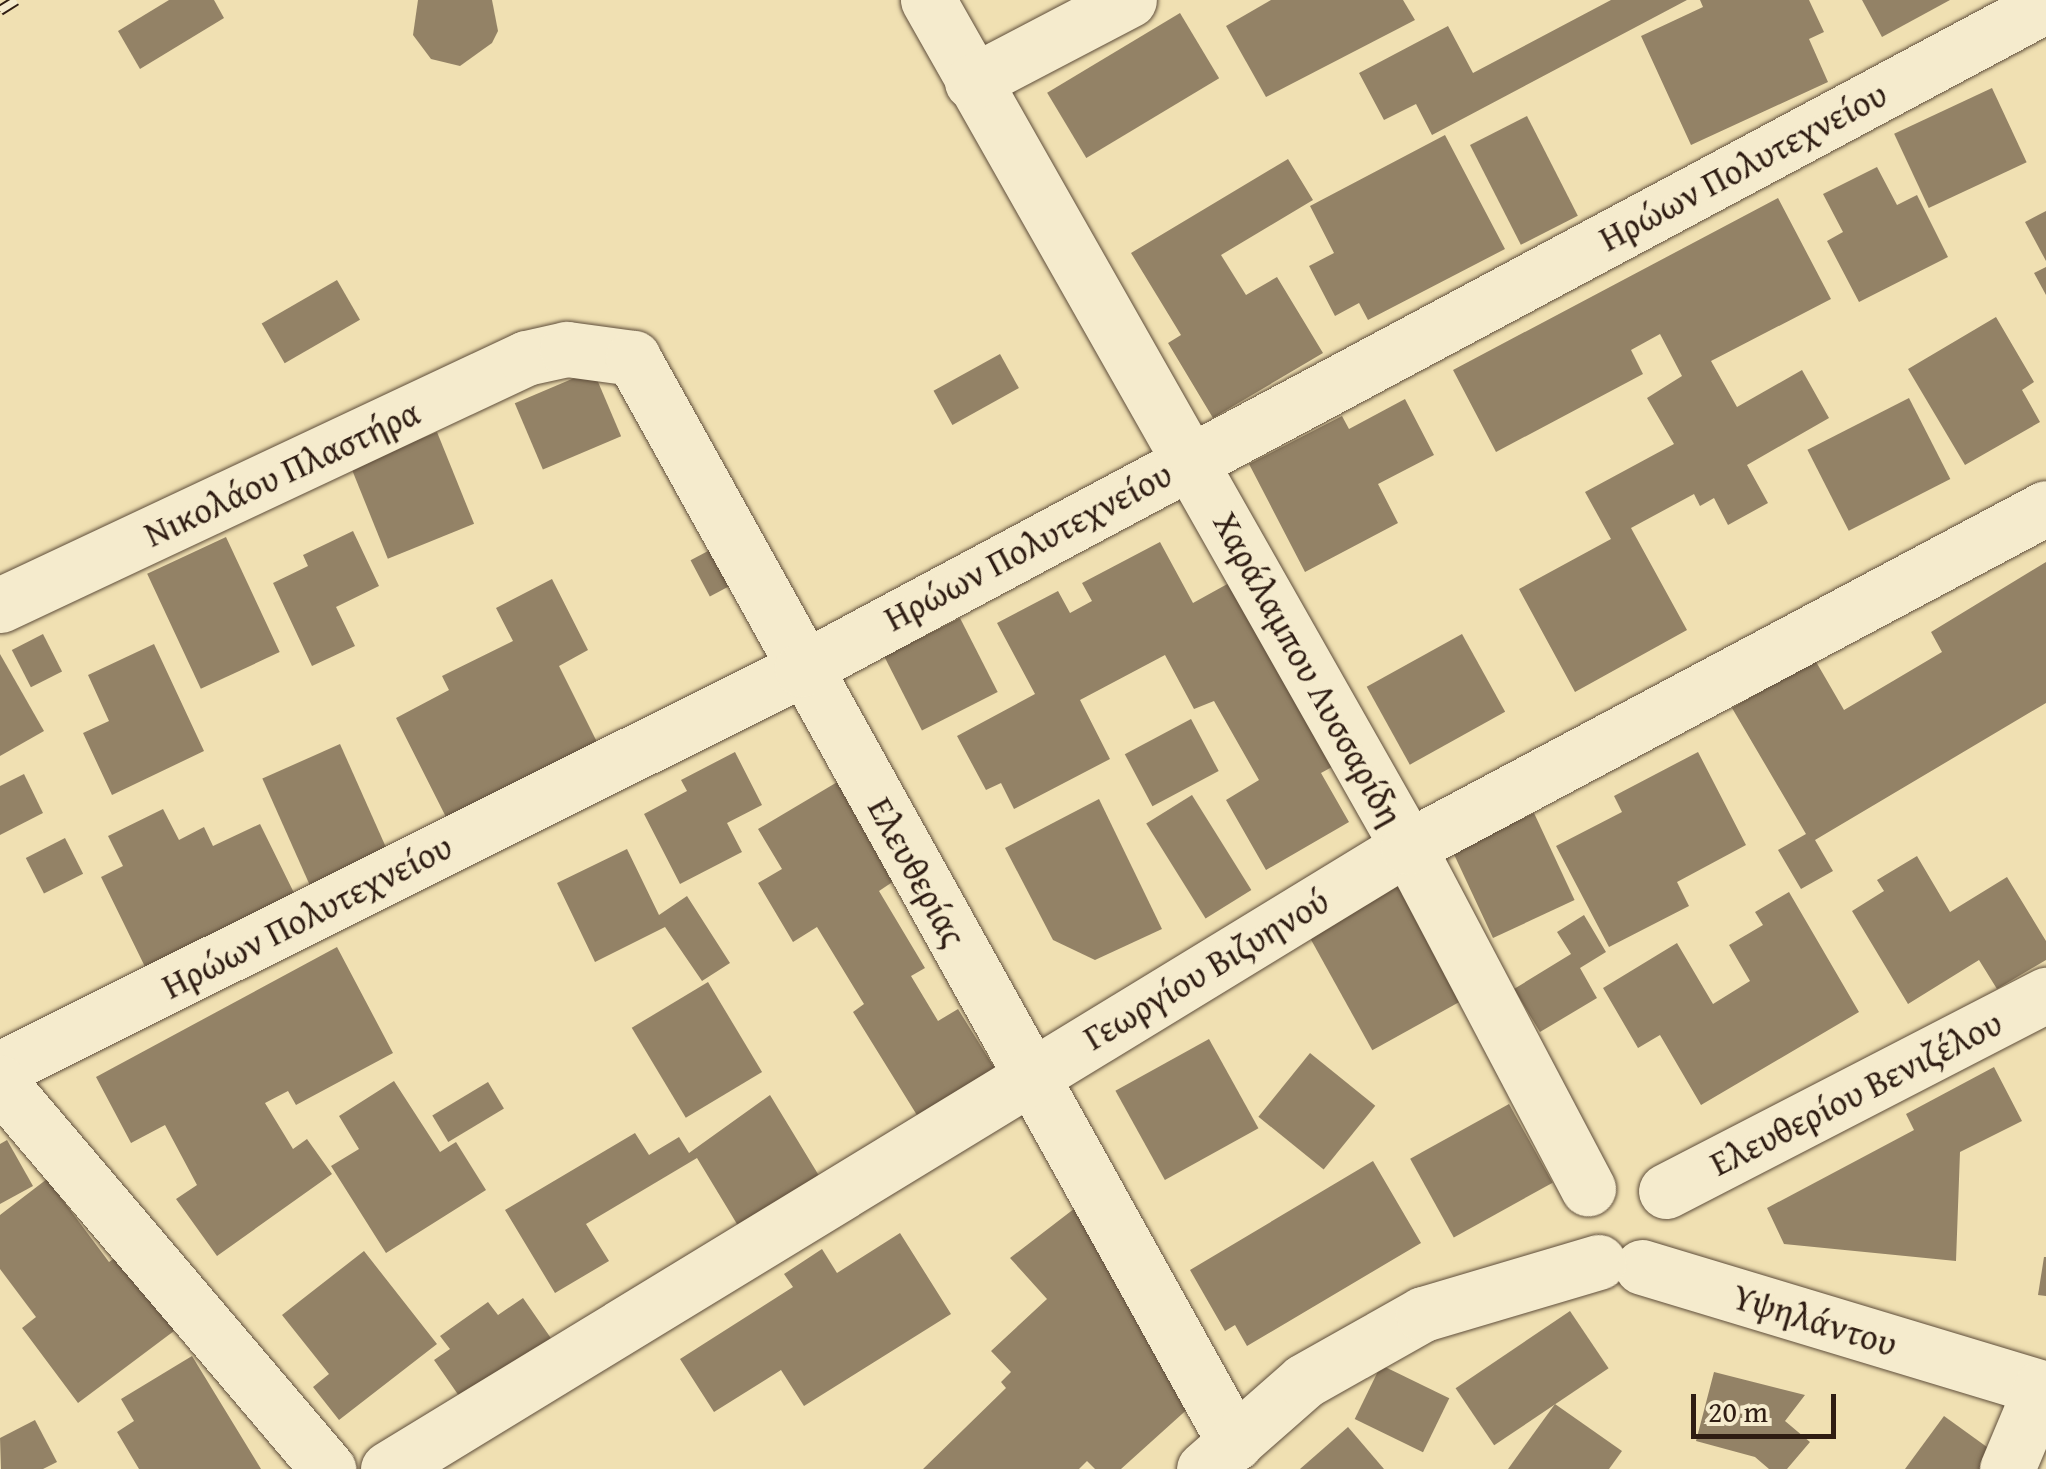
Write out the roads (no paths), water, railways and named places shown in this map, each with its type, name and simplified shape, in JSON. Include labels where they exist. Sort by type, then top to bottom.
[{"type":"street","name":"Χαράλαμπου Λυσσαρίδη","points":[[928,0],[1408,847],[1588,1188]]},
{"type":"street","points":[[972,82],[1129,0]]},
{"type":"street","name":"Ηρώων Πολυτεχνείου","points":[[0,1069],[802,669],[1190,458],[2046,6]]},
{"type":"street","name":"Νικολάου Πλαστήρα","points":[[0,605],[526,358],[567,349]]},
{"type":"street","name":"Ελευθερίας","points":[[567,349],[633,358],[802,669],[1032,1075],[1220,1456]]},
{"type":"street","name":"Γεωργίου Βιζυηνού","points":[[388,1469],[1408,847],[2046,508]]},
{"type":"street","name":"Ελευθερίου Βενιζέλου","points":[[1666,1191],[2046,995]]},
{"type":"street","points":[[0,1083],[328,1469]]},
{"type":"street","points":[[1220,1456],[1304,1381],[1423,1314],[1620,1264],[1672,1236],[1666,1191],[1627,1170],[1588,1188],[1578,1202],[1578,1235],[1620,1264]]},
{"type":"street","name":"Υψηλάντου","points":[[1620,1264],[2044,1389]]},
{"type":"street","points":[[2007,1469],[2044,1389]]},
{"type":"railway","points":[[0,10],[16,0]]}]
